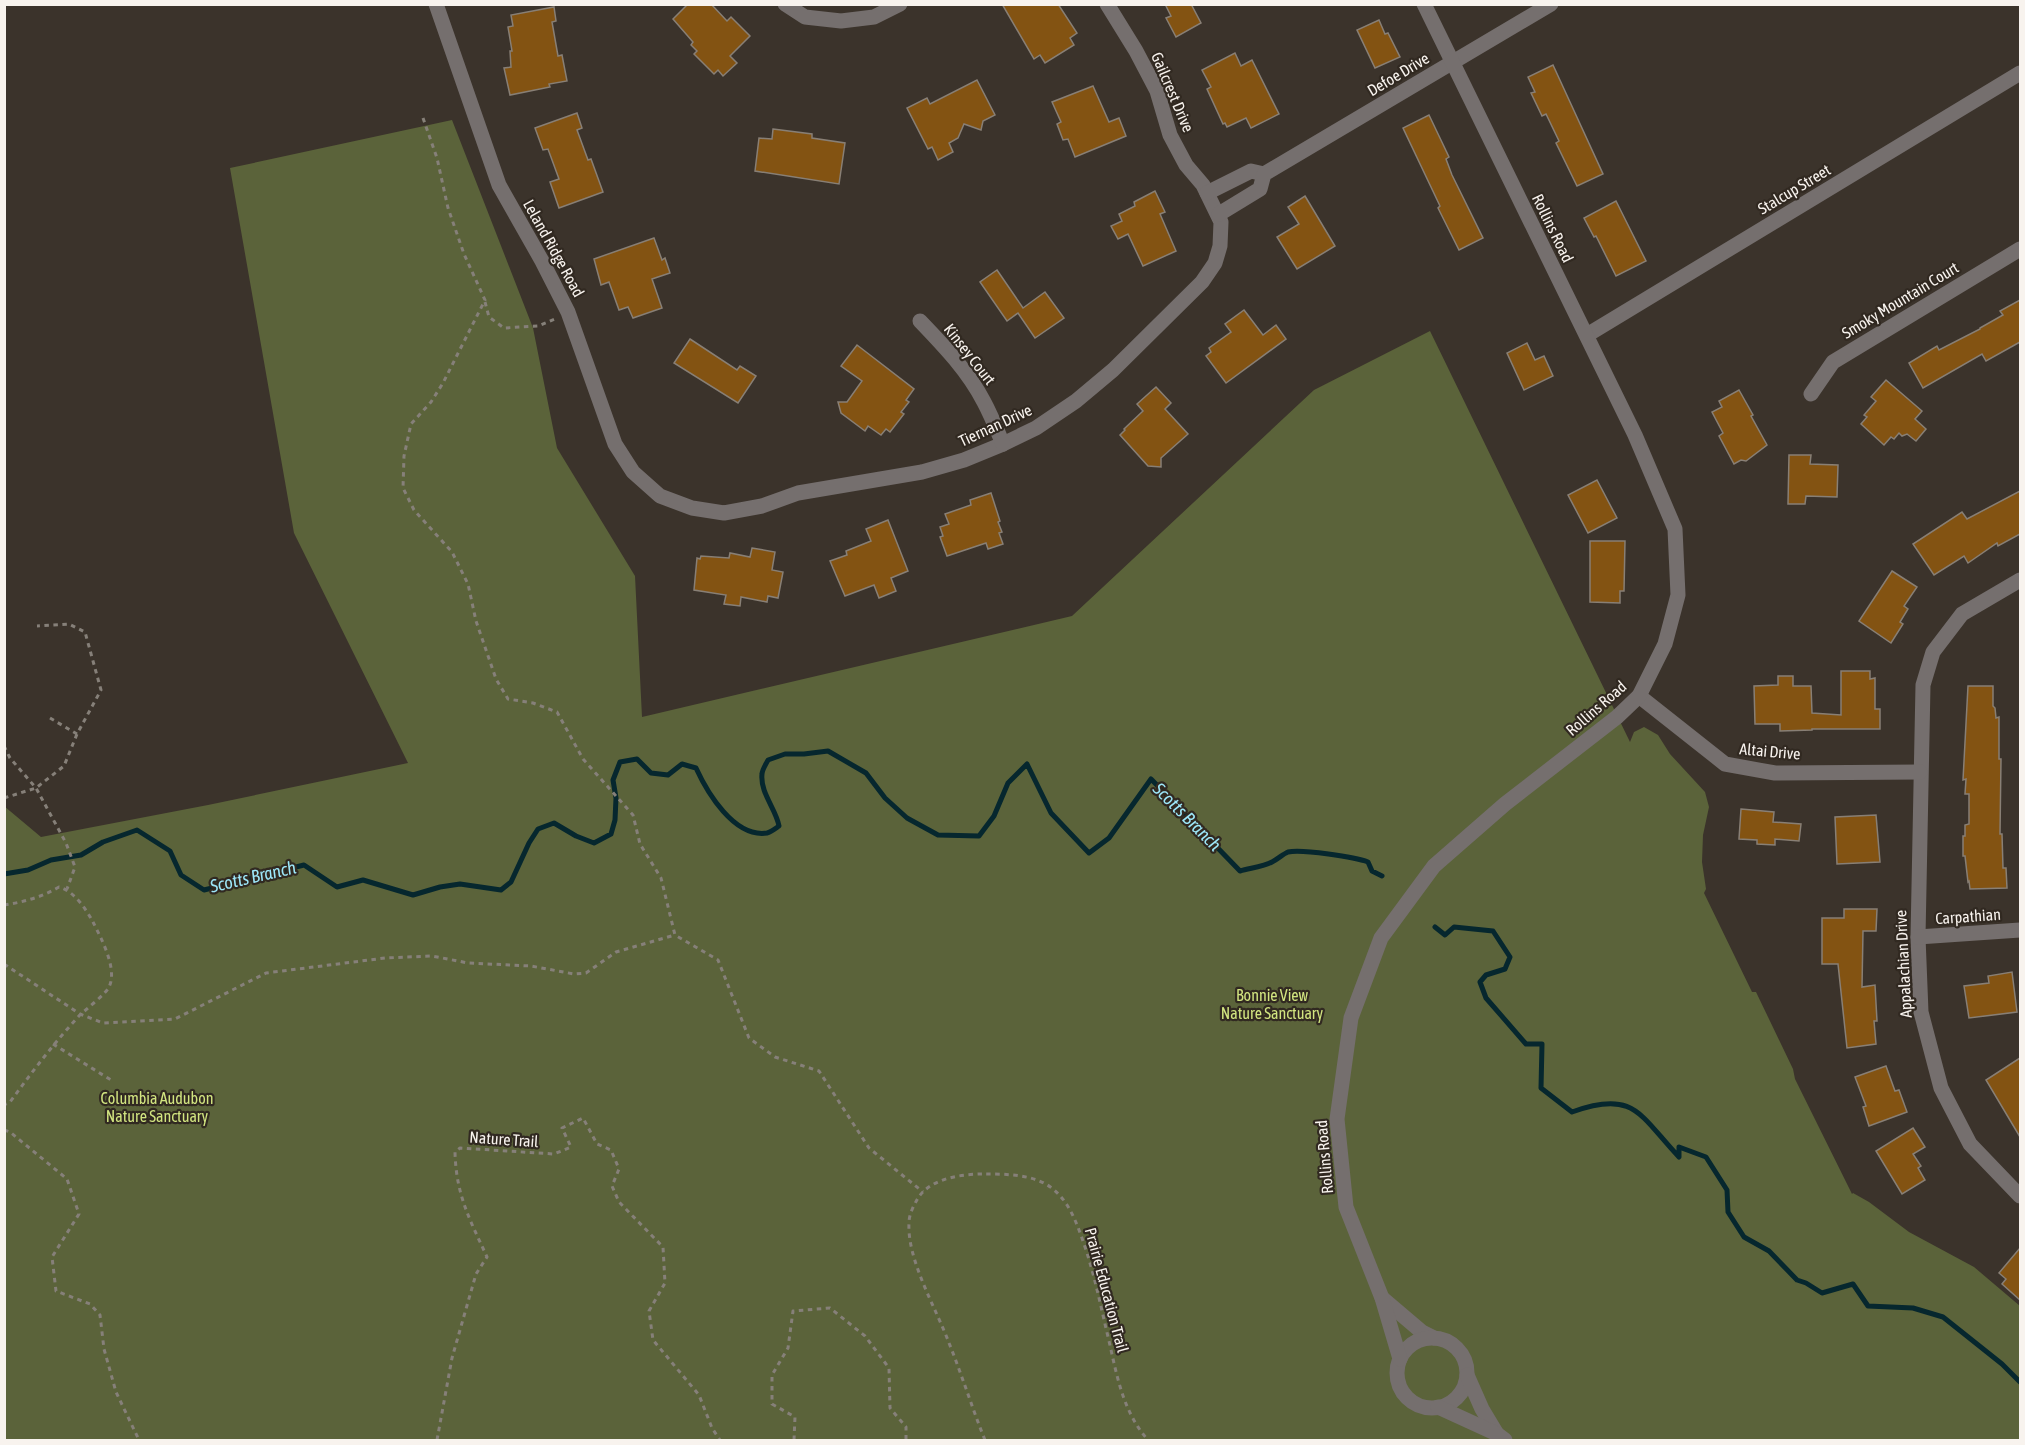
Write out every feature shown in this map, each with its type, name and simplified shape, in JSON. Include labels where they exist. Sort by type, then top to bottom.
[{"type":"street","name":"Leland Ridge Road","points":[[436,4],[498,185],[542,261],[568,312],[615,444],[633,472],[660,495]]},
{"type":"street","points":[[785,4],[805,17],[841,21],[874,17],[900,4]]},
{"type":"street","name":"Gailcrest Drive","points":[[1107,4],[1136,51],[1156,91],[1170,135],[1186,165],[1208,193]]},
{"type":"street","name":"Rollins Road","points":[[1424,4],[1635,435],[1675,529],[1678,595],[1665,644],[1639,696],[1617,717],[1505,804],[1434,866],[1381,938],[1351,1018],[1337,1119],[1346,1207],[1382,1298],[1400,1359],[1397,1379],[1406,1396],[1421,1406],[1438,1407],[1501,1437]]},
{"type":"street","name":"Defoe Drive","points":[[1208,193],[1251,171],[1264,174],[1551,4]]},
{"type":"street","name":"Stalcup Street","points":[[1587,335],[2020,73]]},
{"type":"street","name":"Defoe Drive","points":[[1219,214],[1260,189],[1264,174]]},
{"type":"street","name":"Tiernan Drive","points":[[660,495],[692,508],[724,513],[762,506],[798,493],[922,472],[964,460],[1036,428],[1076,401],[1113,370],[1202,282],[1215,263],[1220,246],[1221,222],[1208,193]]},
{"type":"street","name":"Smoky Mountain Court","points":[[1811,394],[1833,362],[2020,249]]},
{"type":"street","name":"Kinsey Court","points":[[920,321],[945,346],[968,376],[983,401],[1003,444]]},
{"type":"street","name":"Appalachian Drive","points":[[2020,580],[1962,614],[1933,652],[1923,684],[1918,937],[1921,1012],[1941,1088],[1970,1144],[2020,1196]]},
{"type":"street","name":"Altai Drive","points":[[1639,696],[1725,764],[1775,773],[1920,772]]},
{"type":"street","name":"Carpathian","points":[[1918,937],[2020,930]]},
{"type":"street","name":"Rollins Road","points":[[1382,1298],[1422,1332],[1445,1340],[1461,1354],[1466,1364],[1467,1375],[1482,1409],[1501,1437]]},
{"type":"street","points":[[1400,1359],[1413,1343],[1434,1338]]},
{"type":"street","points":[[1438,1407],[1458,1396],[1467,1375]]},
{"type":"path","points":[[423,118],[437,158],[448,208],[464,254],[485,300],[489,317],[504,328],[538,326],[568,312]]},
{"type":"path","points":[[485,300],[443,383],[431,402],[411,424],[404,456],[402,489],[414,510],[452,552],[468,584],[476,621],[496,679],[508,699],[533,703],[557,712],[583,759],[633,815],[639,844],[661,878],[675,935],[718,960],[749,1038],[775,1057],[819,1071],[870,1148],[922,1192],[914,1205],[909,1222],[914,1258],[949,1341],[985,1440]]},
{"type":"path","points":[[4,798],[36,788],[64,766],[77,734],[101,690],[85,632],[69,624],[37,626]]},
{"type":"path","points":[[50,718],[77,734]]},
{"type":"path","points":[[4,746],[10,758],[36,788],[66,843],[75,867],[67,889]]},
{"type":"path","points":[[4,905],[20,903],[47,894],[59,887],[67,889],[87,912],[104,943],[112,969],[109,987],[53,1044],[10,1102],[4,1105]]},
{"type":"path","points":[[4,964],[80,1014],[103,1023],[175,1019],[266,973],[385,958],[432,956],[468,963],[531,966],[574,974],[586,973],[616,952],[675,935]]},
{"type":"path","points":[[53,1044],[111,1080]]},
{"type":"path","name":"Nature Trail","points":[[436,1440],[452,1358],[476,1274],[487,1257],[462,1203],[455,1174],[455,1152],[460,1148],[554,1154],[571,1147],[562,1128],[583,1118],[597,1144],[611,1150],[619,1169],[612,1186],[619,1202],[663,1247],[665,1283],[649,1311],[653,1340],[699,1395],[712,1428],[720,1440]]},
{"type":"path","points":[[4,1130],[10,1132],[67,1179],[79,1214],[52,1257],[56,1291],[90,1304],[100,1315],[104,1349],[116,1392],[139,1440]]},
{"type":"path","name":"Prairie Education Trail","points":[[922,1192],[939,1181],[972,1174],[1009,1174],[1030,1178],[1052,1188],[1066,1204],[1077,1223],[1093,1270],[1121,1392],[1129,1413],[1148,1440]]},
{"type":"path","points":[[794,1440],[795,1417],[772,1404],[772,1375],[788,1348],[793,1311],[830,1308],[865,1336],[889,1368],[890,1408],[906,1427],[906,1440]]},
{"type":"green space","name":"Bonnie View Nature Sanctuary","points":[[452,120],[533,328],[557,448],[635,576],[642,717],[1072,616],[1314,390],[1430,331],[1630,742],[1634,732],[1644,727],[1658,735],[1670,754],[1705,792],[1709,807],[1703,835],[1702,862],[1706,889],[1704,893],[1752,992],[1756,992],[1793,1069],[1795,1079],[1852,1194],[1869,1202],[1909,1232],[1974,1267],[2020,1306],[2020,1440],[5,1440],[4,806],[41,837],[408,763],[294,533],[230,168]]},
{"type":"building","points":[[688,4],[711,4],[727,21],[731,17],[750,36],[730,56],[737,63],[723,76],[718,70],[714,74],[694,54],[697,51],[691,45],[693,42],[673,19]]},
{"type":"building","points":[[1002,4],[1058,4],[1077,33],[1070,38],[1074,45],[1045,63],[1040,55],[1034,59]]},
{"type":"building","points":[[1165,4],[1191,4],[1201,23],[1176,37],[1166,18],[1171,16]]},
{"type":"building","points":[[554,7],[556,21],[552,22],[558,56],[562,55],[567,81],[510,95],[504,68],[511,67],[510,51],[512,51],[508,27],[513,26],[511,15]]},
{"type":"building","points":[[1379,20],[1400,57],[1375,68],[1357,30]]},
{"type":"building","points":[[1235,53],[1241,66],[1252,60],[1279,114],[1251,128],[1246,118],[1227,127],[1225,123],[1223,124],[1207,89],[1211,87],[1202,70]]},
{"type":"building","points":[[1553,65],[1603,174],[1577,186],[1556,143],[1559,141],[1546,114],[1542,116],[1531,93],[1535,92],[1528,77]]},
{"type":"building","points":[[977,80],[995,115],[983,121],[981,130],[964,124],[958,138],[949,143],[953,152],[938,160],[932,147],[928,149],[907,108],[927,98],[930,104]]},
{"type":"building","points":[[1093,86],[1109,122],[1119,118],[1126,136],[1075,157],[1068,139],[1063,140],[1057,124],[1061,122],[1052,102]]},
{"type":"building","points":[[577,113],[582,128],[577,130],[603,192],[559,208],[550,182],[559,179],[548,149],[543,150],[535,128]]},
{"type":"building","points":[[1429,115],[1449,157],[1446,159],[1452,175],[1483,238],[1459,250],[1403,128]]},
{"type":"building","points":[[773,129],[812,134],[812,138],[845,143],[839,184],[755,171],[759,138],[772,139]]},
{"type":"building","points":[[1155,191],[1165,212],[1160,214],[1176,251],[1143,266],[1128,234],[1118,239],[1111,226],[1122,221],[1119,214],[1135,206],[1134,202]]},
{"type":"building","points":[[1305,196],[1335,246],[1297,269],[1277,237],[1299,224],[1288,207]]},
{"type":"building","points":[[1616,201],[1646,261],[1616,276],[1596,236],[1594,237],[1584,218]]},
{"type":"building","points":[[654,238],[662,260],[665,258],[670,273],[652,279],[662,308],[633,318],[628,307],[619,310],[609,282],[601,285],[594,259]]},
{"type":"building","points":[[997,270],[1023,308],[1045,292],[1064,318],[1035,338],[1018,313],[1007,321],[980,282]]},
{"type":"building","points":[[2020,300],[2020,342],[1986,361],[1982,354],[1923,388],[1909,363],[1937,346],[1939,350],[1980,329],[2003,315],[2000,311]]},
{"type":"building","points":[[1244,310],[1263,335],[1276,325],[1286,339],[1226,383],[1206,356],[1211,352],[1209,348],[1231,332],[1225,324]]},
{"type":"building","points":[[690,339],[737,370],[740,366],[756,376],[738,403],[674,363]]},
{"type":"building","points":[[1527,343],[1535,360],[1544,356],[1553,376],[1524,390],[1507,353]]},
{"type":"building","points":[[857,345],[914,389],[906,400],[909,402],[901,412],[904,414],[890,432],[886,429],[881,435],[868,426],[865,431],[841,413],[838,402],[847,402],[862,381],[841,366]]},
{"type":"building","points":[[1886,380],[1922,411],[1915,419],[1926,429],[1916,441],[1907,434],[1902,436],[1899,433],[1894,439],[1891,437],[1884,445],[1861,424],[1867,417],[1864,415],[1876,401],[1871,397]]},
{"type":"building","points":[[1156,387],[1171,403],[1165,409],[1188,434],[1161,458],[1161,467],[1148,466],[1120,435],[1143,411],[1137,404]]},
{"type":"building","points":[[1739,390],[1767,445],[1746,461],[1741,460],[1734,464],[1719,436],[1723,433],[1712,412],[1722,407],[1719,401]]},
{"type":"building","points":[[1789,455],[1811,455],[1810,464],[1838,465],[1837,497],[1806,496],[1805,504],[1788,504]]},
{"type":"building","points":[[1597,480],[1617,518],[1588,533],[1568,495]]},
{"type":"building","points":[[2020,491],[2020,534],[1998,546],[1997,543],[1968,563],[1964,556],[1934,575],[1913,544],[1962,512],[1967,519]]},
{"type":"building","points":[[991,493],[1000,521],[998,522],[1002,532],[999,533],[1003,544],[988,549],[986,543],[947,556],[940,537],[943,536],[940,527],[949,524],[945,514],[971,505],[970,500]]},
{"type":"building","points":[[888,520],[908,571],[891,578],[896,591],[879,598],[874,585],[845,596],[830,561],[847,555],[846,551],[871,541],[866,529]]},
{"type":"building","points":[[1590,541],[1625,541],[1624,591],[1620,591],[1620,603],[1590,602]]},
{"type":"building","points":[[752,548],[775,552],[772,570],[783,572],[778,598],[768,596],[767,602],[741,597],[740,606],[724,604],[726,595],[694,590],[697,558],[700,559],[701,556],[729,558],[730,553],[750,557]]},
{"type":"building","points":[[1892,571],[1917,587],[1904,606],[1908,609],[1900,622],[1903,624],[1891,643],[1859,621]]},
{"type":"building","points":[[1841,671],[1870,671],[1870,679],[1875,678],[1875,709],[1880,709],[1880,729],[1780,731],[1780,724],[1755,724],[1754,686],[1778,685],[1778,676],[1793,676],[1793,686],[1811,686],[1812,713],[1841,715]]},
{"type":"building","points":[[1968,686],[1993,686],[1993,706],[1996,718],[1999,717],[2000,834],[2002,834],[2003,868],[2006,868],[2007,888],[1970,889],[1968,882],[1965,856],[1963,856],[1963,836],[1965,836],[1965,825],[1969,824],[1969,794],[1965,794],[1966,779],[1963,780]]},
{"type":"building","points":[[1741,809],[1774,812],[1773,822],[1801,824],[1799,841],[1775,839],[1775,845],[1757,844],[1757,840],[1739,839]]},
{"type":"building","points":[[1876,815],[1880,862],[1837,864],[1835,817]]},
{"type":"building","points":[[1844,909],[1877,909],[1876,931],[1863,931],[1862,987],[1875,985],[1876,1044],[1847,1048],[1838,964],[1822,964],[1822,918],[1844,918]]},
{"type":"building","points":[[2012,972],[2017,1012],[1969,1018],[1964,986],[1989,983],[1988,976]]},
{"type":"building","points":[[2020,1058],[2020,1137],[1986,1080]]},
{"type":"building","points":[[1886,1066],[1895,1091],[1899,1090],[1907,1112],[1869,1126],[1863,1107],[1866,1106],[1855,1077]]},
{"type":"building","points":[[1913,1128],[1925,1147],[1913,1154],[1921,1166],[1918,1168],[1925,1180],[1902,1194],[1876,1151]]},
{"type":"building","points":[[2020,1248],[2020,1300],[2002,1284],[2006,1279],[1999,1273]]},
{"type":"waterway","name":"Scotts Branch","points":[[4,874],[28,870],[51,860],[81,855],[103,842],[137,830],[170,851],[181,875],[204,890],[304,865],[337,887],[363,880],[413,895],[460,884],[501,890],[511,882],[538,829],[554,823],[594,843],[611,834],[615,820],[616,798],[613,780],[620,762],[637,759],[651,773],[668,775],[682,764],[696,768],[707,789],[733,821],[755,833],[767,833],[779,826],[763,788],[762,774],[768,760],[785,754],[828,751],[866,773],[885,798],[907,818],[938,835],[979,836],[994,816],[1008,783],[1027,764],[1051,813],[1089,853],[1109,838],[1151,779],[1240,871],[1268,864],[1288,852],[1295,851],[1341,856],[1368,862],[1372,871],[1382,876]]},
{"type":"waterway","name":"Scotts Branch","points":[[1435,927],[1445,935],[1454,927],[1493,931],[1510,957],[1505,969],[1486,975],[1480,982],[1486,998],[1526,1044],[1542,1044],[1541,1088],[1572,1112],[1610,1104],[1623,1105],[1634,1110],[1679,1157],[1679,1147],[1706,1157],[1727,1190],[1728,1212],[1744,1237],[1769,1251],[1797,1280],[1822,1293],[1853,1284],[1868,1306],[1913,1308],[1943,1317],[2002,1364],[2020,1382]]},
{"type":"park label","name":"Columbia Audubon Nature Sanctuary","points":[[157,1107]]}]
